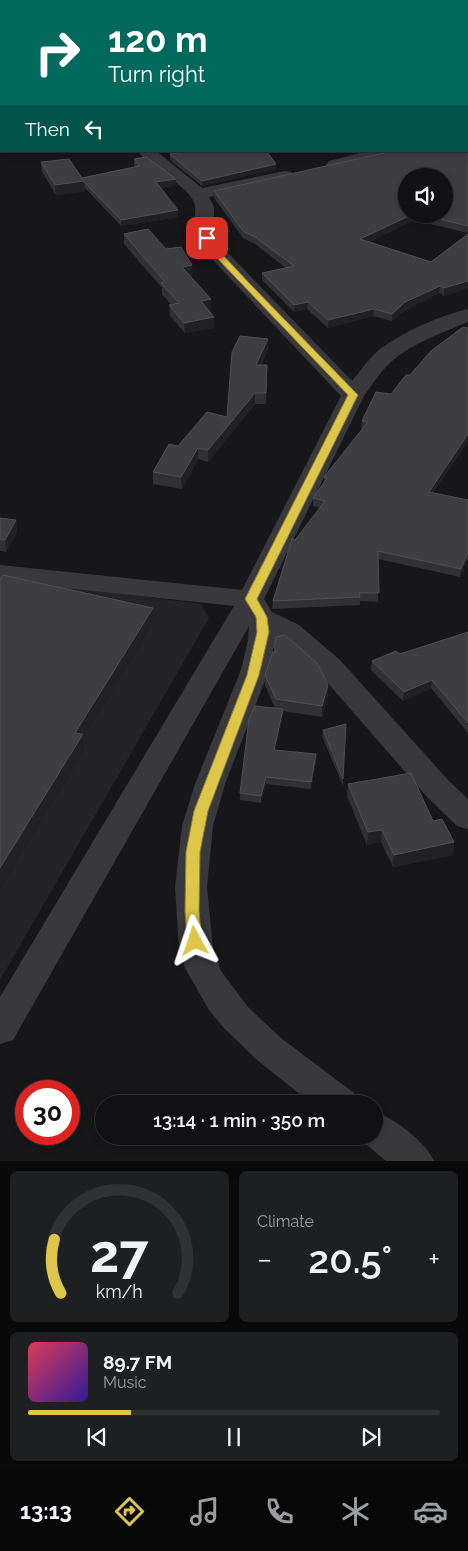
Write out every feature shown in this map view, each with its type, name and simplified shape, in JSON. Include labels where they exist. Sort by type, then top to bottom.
[{"type":"street","points":[[147,152],[198,194],[206,208],[203,224],[207,238],[218,254],[353,395]]},
{"type":"street","points":[[319,168],[386,152]]},
{"type":"street","points":[[198,194],[300,172]]},
{"type":"street","points":[[0,1029],[256,608],[353,395],[373,369],[387,355],[431,330],[468,315]]},
{"type":"street","points":[[0,573],[256,608],[289,631],[330,668],[438,789],[468,818]]},
{"type":"street","points":[[256,608],[263,632],[253,675],[201,811],[193,852],[192,911],[195,941],[200,965],[220,999],[248,1032],[329,1095]]},
{"type":"street","points":[[383,1135],[415,1161]]},
{"type":"shaded area","points":[[0,578],[201,604],[209,618],[0,980]]},
{"type":"building","points":[[185,152],[267,152],[276,164],[202,181],[170,154]]},
{"type":"building","points":[[389,152],[468,152],[468,226],[453,222],[453,168],[398,168],[398,221],[360,239],[431,262],[468,234],[468,281],[444,288],[440,286],[405,302],[392,314],[374,309],[328,320],[308,302],[294,305],[262,273],[294,266],[255,237],[243,231],[214,191]]},
{"type":"building","points":[[146,157],[176,179],[156,182],[178,210],[121,220],[82,178],[139,166],[134,159]]},
{"type":"building","points":[[69,159],[84,181],[55,185],[41,162]]},
{"type":"building","points":[[148,229],[166,249],[181,247],[192,265],[182,267],[211,299],[201,301],[214,317],[184,323],[169,305],[179,303],[161,283],[165,282],[124,234]]},
{"type":"building","points":[[463,327],[468,328],[468,434],[429,492],[468,500],[468,553],[461,569],[378,551],[379,593],[359,593],[360,597],[273,601],[292,539],[295,540],[325,501],[313,498],[327,478],[324,477],[368,422],[362,421],[376,392],[391,394],[406,375],[410,375],[431,351]]},
{"type":"building","points":[[240,336],[268,339],[256,365],[267,365],[266,393],[255,393],[208,450],[198,448],[181,477],[153,472],[169,444],[178,446],[207,412],[227,417],[232,352]]},
{"type":"building","points":[[0,518],[16,520],[5,540],[0,539]]},
{"type":"building","points":[[3,575],[153,608],[75,733],[83,734],[0,868],[0,580]]},
{"type":"building","points":[[468,632],[468,723],[432,680],[404,692],[372,661],[396,651],[400,654]]},
{"type":"building","points":[[285,635],[318,664],[328,685],[322,706],[276,699],[265,675],[273,652],[276,652],[274,647],[276,637]]},
{"type":"building","points":[[255,706],[283,709],[274,750],[316,754],[311,782],[266,777],[261,796],[240,793],[249,719]]},
{"type":"building","points":[[346,724],[343,779],[323,730]]},
{"type":"building","points":[[411,773],[433,821],[442,819],[454,842],[394,855],[382,830],[368,832],[348,784]]},
{"type":"route","points":[[195,941],[192,911],[193,852],[201,811],[221,754],[253,675],[263,632],[262,617],[251,599],[353,395],[248,287],[218,254],[207,238]]}]
